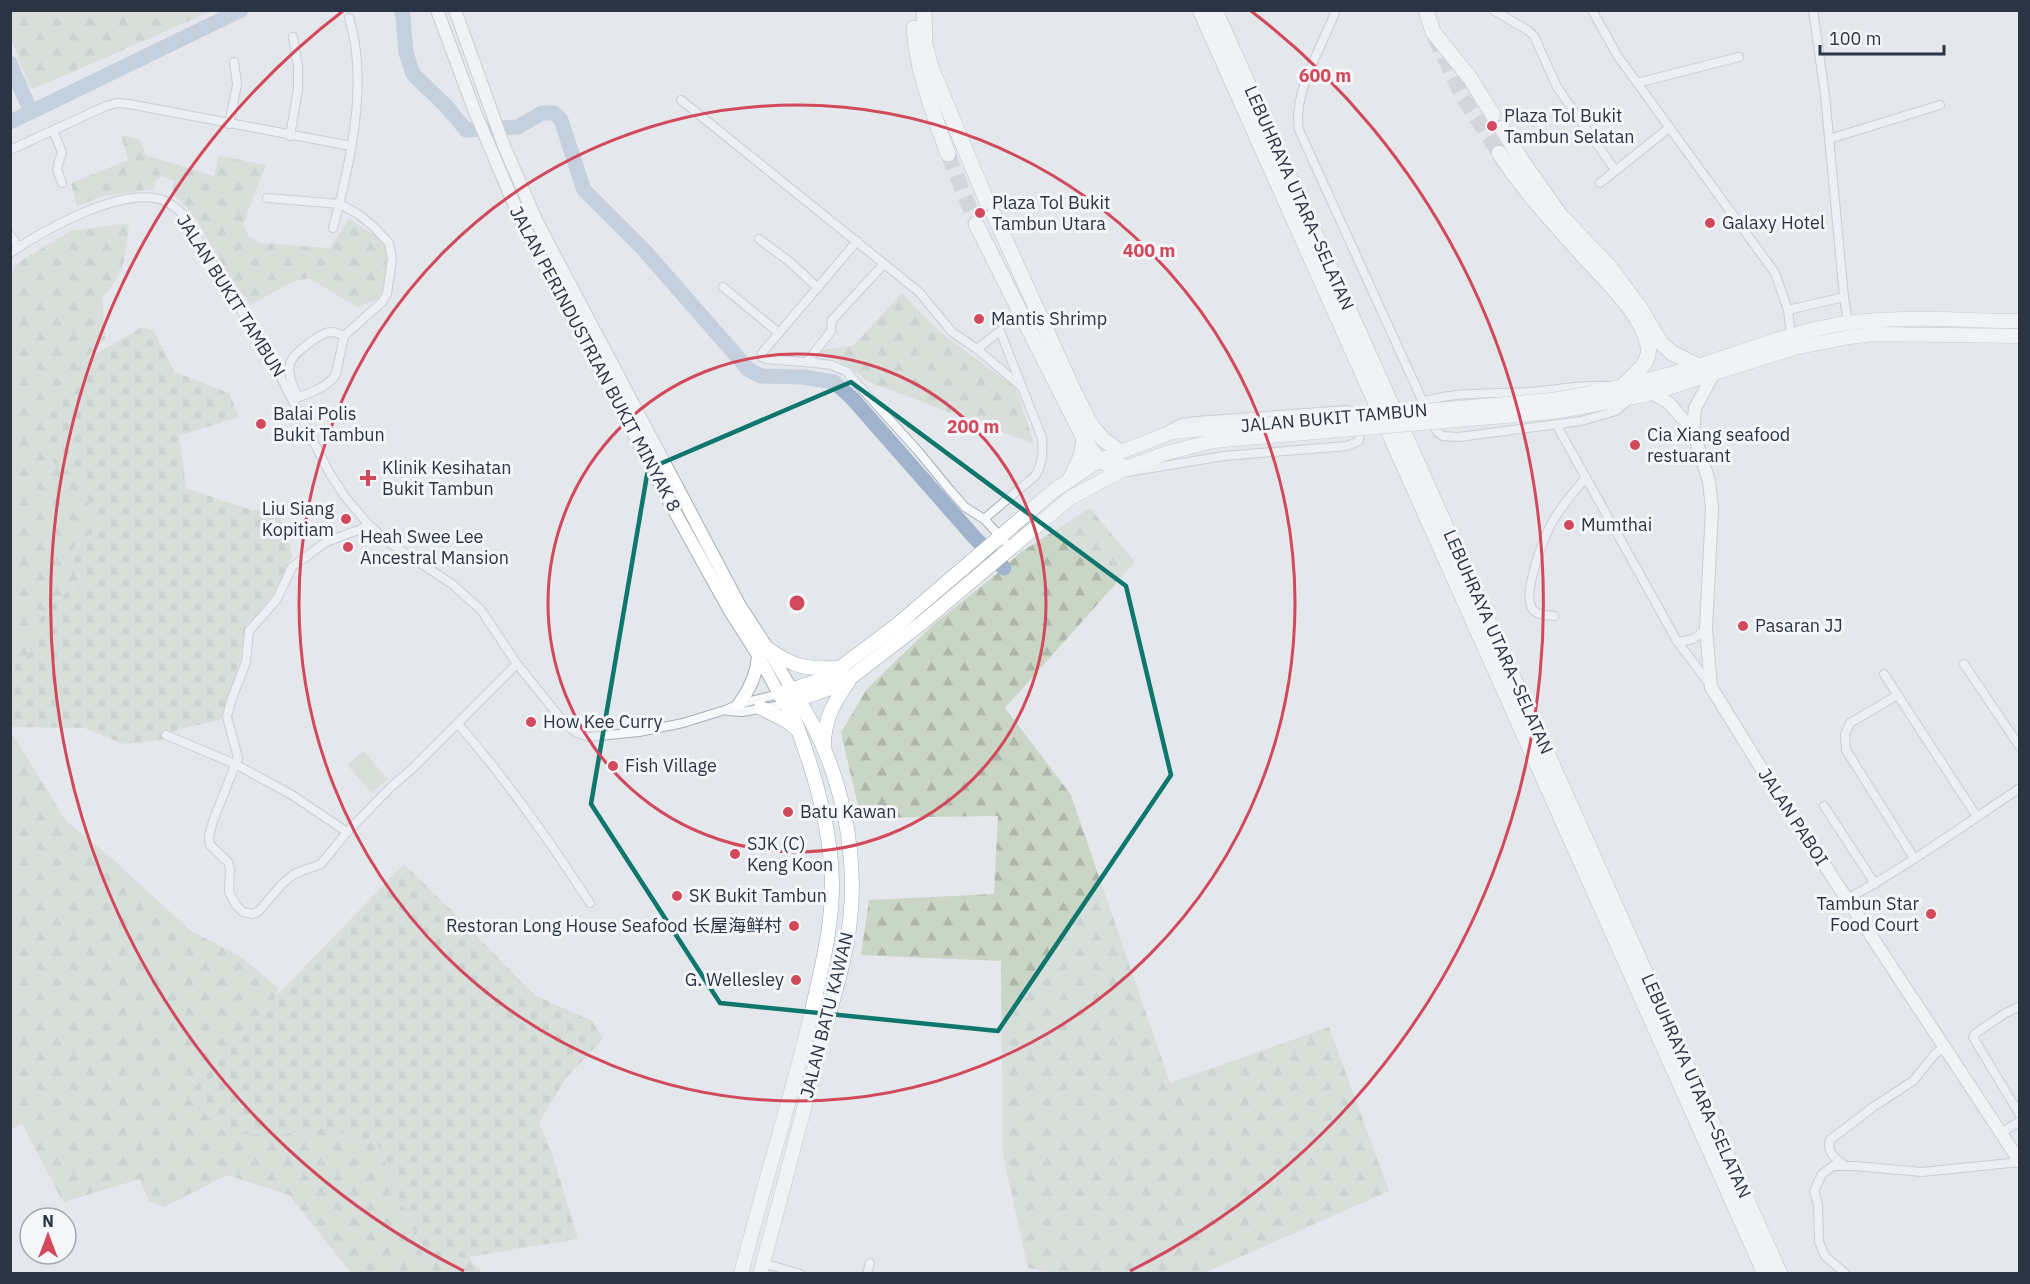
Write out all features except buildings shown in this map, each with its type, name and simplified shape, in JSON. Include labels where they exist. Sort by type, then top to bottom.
[{"type":"highway","points":[[914,10],[916,52],[933,115],[948,153]]},
{"type":"highway","points":[[924,10],[926,44],[932,70],[990,208],[1077,398],[1093,428],[1119,451]]},
{"type":"highway","points":[[1190,10],[1231,79]]},
{"type":"highway","name":"LEBUHRAYA UTARA–SELATAN","points":[[1200,10],[1765,1274]]},
{"type":"highway","name":"LEBUHRAYA UTARA–SELATAN","points":[[1215,10],[1780,1274]]},
{"type":"highway","points":[[1426,10],[1433,32],[1470,78],[1539,186],[1561,216],[1609,266],[1640,308],[1661,343],[1672,353],[1698,366]]},
{"type":"highway","points":[[1499,153],[1534,201],[1634,313],[1648,346],[1648,353],[1626,393]]},
{"type":"highway","points":[[976,224],[1084,439],[1098,461],[1108,465],[1128,467]]},
{"type":"highway","points":[[1070,480],[1081,456],[1084,439]]},
{"type":"main road","name":"JALAN BUKIT TAMBUN","points":[[789,697],[834,687],[854,675],[915,628],[986,568],[1002,544],[1052,492],[1098,461],[1148,440],[1181,430],[1245,432],[1552,400],[1593,399],[1626,393],[1698,366],[1791,336],[1848,323],[1900,320],[2019,321]]},
{"type":"main road","name":"JALAN BUKIT TAMBUN","points":[[1626,393],[1652,393],[1794,348],[1866,335],[2019,336]]},
{"type":"main road","name":"JALAN BUKIT TAMBUN","points":[[789,697],[840,667],[897,625],[976,557],[1002,544],[1070,498],[1128,467],[1185,447],[1245,432]]},
{"type":"main road","points":[[763,652],[798,667],[817,669],[840,667]]},
{"type":"main road","points":[[824,752],[824,731],[828,717],[835,700],[854,675]]},
{"type":"main road","name":"JALAN BATU KAWAN","points":[[741,1274],[772,1153],[795,1079],[827,946],[831,910],[832,881],[828,838],[812,771],[789,697]]},
{"type":"main road","name":"JALAN BATU KAWAN","points":[[762,1268],[831,1007],[846,946],[850,914],[850,855],[846,821],[836,783],[813,725],[789,697]]},
{"type":"main road","points":[[760,708],[798,730]]},
{"type":"street","name":"JALAN PERINDUSTRIAN BUKIT MINYAK 8","points":[[437,10],[489,147],[524,225],[730,611],[763,652]]},
{"type":"street","name":"JALAN PERINDUSTRIAN BUKIT MINYAK 8","points":[[455,10],[504,146],[537,222],[763,652],[789,697]]},
{"type":"street","points":[[1336,10],[1303,90],[1297,115],[1299,130],[1437,432],[1443,436],[1459,437],[1581,421],[1616,411],[1626,393],[1593,385],[1529,392],[1443,397],[1424,402]]},
{"type":"street","points":[[1493,10],[1534,36],[1557,87],[1615,170]]},
{"type":"street","points":[[1592,10],[1617,55],[1775,273],[1788,310],[1791,336]]},
{"type":"street","points":[[1813,10],[1848,323]]},
{"type":"street","points":[[333,228],[351,146],[358,96],[358,62],[355,38],[349,18]]},
{"type":"street","points":[[290,136],[298,89],[298,67],[293,37]]},
{"type":"street","points":[[1637,83],[1739,57]]},
{"type":"street","points":[[229,124],[237,84],[234,62]]},
{"type":"street","points":[[681,100],[919,292],[952,332],[977,349],[1022,387]]},
{"type":"street","points":[[10,150],[117,103],[351,146]]},
{"type":"street","points":[[1829,139],[1940,105]]},
{"type":"street","points":[[1600,183],[1669,128]]},
{"type":"street","points":[[53,131],[62,152],[57,168],[62,183]]},
{"type":"street","name":"JALAN BUKIT TAMBUN","points":[[10,253],[63,222],[111,203],[145,197],[160,199],[183,214],[295,398],[330,474],[346,498],[368,524],[390,543],[433,571],[481,610],[517,664],[566,725],[577,733],[589,737],[639,732],[683,723],[739,704],[789,697]]},
{"type":"street","points":[[267,198],[340,204],[358,214],[389,243],[392,259],[387,294],[382,302],[344,336],[333,379],[295,398],[289,367],[292,359],[324,333],[330,332],[344,336]]},
{"type":"street","points":[[10,234],[19,247]]},
{"type":"street","points":[[759,239],[790,262],[818,288]]},
{"type":"street","points":[[857,241],[762,353],[762,357],[831,365],[846,371],[957,499],[984,519],[1002,544]]},
{"type":"street","points":[[807,362],[831,331],[832,320],[884,264]]},
{"type":"street","points":[[723,287],[779,333]]},
{"type":"street","points":[[1788,310],[1844,297]]},
{"type":"street","points":[[977,349],[1000,331],[1042,438],[1043,451],[1041,466],[1035,476],[984,519]]},
{"type":"street","name":"JALAN PABOI","points":[[1713,375],[1695,408],[1693,431],[1709,481],[1712,509],[1706,628],[1712,687],[1760,768],[2019,1162]]},
{"type":"street","name":"JALAN PABOI","points":[[1652,393],[1669,404],[1693,431]]},
{"type":"street","points":[[1114,475],[1224,456],[1347,446],[1359,441],[1362,429],[1361,418],[1347,410],[1187,422],[1148,440]]},
{"type":"street","points":[[1556,424],[1677,641],[1712,687]]},
{"type":"street","points":[[1554,615],[1541,615],[1534,611],[1530,604],[1529,591],[1541,549],[1554,519],[1586,477]]},
{"type":"street","points":[[368,524],[361,529],[326,542],[292,567],[277,599],[249,631],[246,662],[231,701],[228,717],[238,758],[209,836],[210,845],[228,862],[230,896],[243,912],[249,914],[259,911],[282,884],[294,874],[321,864],[346,832],[517,664]]},
{"type":"street","points":[[1677,641],[1698,637],[1706,628]]},
{"type":"street","points":[[739,704],[750,690],[763,652]]},
{"type":"street","points":[[1964,664],[2019,747]]},
{"type":"street","points":[[1884,674],[1896,696],[1977,817]]},
{"type":"street","points":[[1896,696],[1850,723],[1845,734],[1846,750],[1914,858]]},
{"type":"street","name":"JALAN BUKIT TAMBUN","points":[[724,710],[742,712],[789,697]]},
{"type":"street","points":[[458,724],[494,765],[546,835],[590,903]]},
{"type":"street","points":[[166,735],[235,764],[292,795],[346,832]]},
{"type":"street","points":[[1847,899],[1875,884],[2019,788]]},
{"type":"street","points":[[1824,806],[1875,884]]},
{"type":"street","points":[[2019,1006],[1973,1037],[2019,1115]]},
{"type":"street","points":[[1844,1166],[1829,1151],[1830,1140],[1873,1107],[1913,1081],[1935,1054],[1944,1047]]},
{"type":"street","points":[[2001,1133],[2019,1121]]},
{"type":"street","points":[[1846,1274],[1825,1256],[1819,1242],[1818,1204],[1814,1191],[1821,1174],[1833,1166],[1922,1172],[2019,1162]]},
{"type":"street","points":[[867,1274],[870,1263]]},
{"type":"street","points":[[762,1268],[794,1273]]},
{"type":"highlighted area","points":[[851,382],[1126,586],[1171,775],[998,1031],[720,1003],[591,804],[648,469]]},
{"type":"green space","points":[[11,10],[212,11],[31,90],[11,39]]},
{"type":"green space","points":[[121,135],[139,139],[146,155],[214,176],[219,156],[266,165],[243,224],[249,237],[260,243],[330,248],[349,219],[378,237],[386,247],[383,290],[376,300],[357,307],[309,278],[294,281],[251,305],[228,275],[197,221],[172,194],[174,181],[161,176],[156,181],[154,189],[104,196],[77,206],[71,183],[128,160]]},
{"type":"green space","points":[[129,223],[123,264],[116,281],[102,298],[105,339],[85,360],[81,475],[95,524],[92,534],[68,553],[81,584],[58,598],[35,648],[11,668],[11,270],[22,260],[71,231]]},
{"type":"green space","points":[[902,293],[941,333],[1016,388],[1034,444],[869,382],[830,354],[806,353],[854,345]]},
{"type":"green space","points":[[143,327],[154,331],[174,372],[229,393],[239,417],[179,436],[186,488],[251,510],[275,510],[287,534],[292,556],[269,604],[247,624],[240,661],[222,719],[177,730],[162,740],[124,744],[84,728],[11,727],[11,668],[35,648],[35,625],[58,598],[81,584],[68,553],[92,534],[95,524],[81,475],[61,474],[48,453],[45,411],[85,360]]},
{"type":"green space","points":[[1090,508],[1135,562],[1005,708],[1071,795],[1170,1083],[1329,1027],[1389,1191],[1204,1273],[1061,1274],[1028,1268],[1003,1155],[1001,961],[861,955],[869,900],[994,894],[998,816],[861,818],[841,733],[866,690],[934,624],[1018,554]]},
{"type":"green space","points":[[10,730],[66,821],[108,855],[191,931],[238,955],[279,988],[228,1134],[277,1134],[325,1128],[378,1145],[425,1260],[468,1257],[482,1273],[351,1273],[289,1195],[227,1175],[164,1207],[149,1201],[140,1179],[63,1202],[22,1123],[11,1130]]},
{"type":"green space","points":[[363,751],[388,779],[372,793],[347,765]]},
{"type":"green space","points":[[404,864],[534,995],[592,1021],[603,1039],[565,1079],[539,1123],[552,1153],[578,1239],[468,1257],[425,1260],[378,1145],[325,1128],[277,1134],[227,1134],[186,1097],[279,993]]},
{"type":"waterway","points":[[31,112],[241,10]]},
{"type":"waterway","points":[[401,10],[406,53],[413,74],[447,107],[466,130],[518,127],[542,113],[554,113],[561,120],[584,190],[645,251],[749,370],[761,376],[803,377],[834,382],[852,398],[1004,568]]},
{"type":"waterway","points":[[10,63],[31,112],[10,122]]},
{"type":"tunnel","points":[[1434,36],[1463,98],[1499,153]]},
{"type":"tunnel","points":[[948,154],[976,224]]},
{"type":"place","name":"Plaza Tol Bukit Tambun Selatan","points":[[1492,126]]},
{"type":"place","name":"Plaza Tol Bukit Tambun Utara","points":[[980,213]]},
{"type":"place","name":"Galaxy Hotel","points":[[1710,223]]},
{"type":"place","name":"Mantis Shrimp","points":[[979,319]]},
{"type":"place","name":"Balai Polis Bukit Tambun","points":[[261,424]]},
{"type":"place","name":"Cia Xiang seafood restuarant","points":[[1635,445]]},
{"type":"place","name":"Klinik Kesihatan Bukit Tambun","points":[[368,478]]},
{"type":"place","name":"Liu Siang Kopitiam","points":[[346,519]]},
{"type":"place","name":"Mumthai","points":[[1569,525]]},
{"type":"place","name":"Heah Swee Lee Ancestral Mansion","points":[[348,547]]},
{"type":"place","name":"Pasaran JJ","points":[[1743,626]]},
{"type":"place","name":"How Kee Curry","points":[[531,722]]},
{"type":"place","name":"Fish Village","points":[[613,766]]},
{"type":"place","name":"Batu Kawan","points":[[788,812]]},
{"type":"place","name":"SJK (C) Keng Koon","points":[[735,854]]},
{"type":"place","name":"SK Bukit Tambun","points":[[677,896]]},
{"type":"place","name":"Tambun Star Food Court","points":[[1931,914]]},
{"type":"place","name":"Restoran Long House Seafood 长屋海鲜村","points":[[794,926]]},
{"type":"place","name":"G. Wellesley","points":[[796,980]]}]
